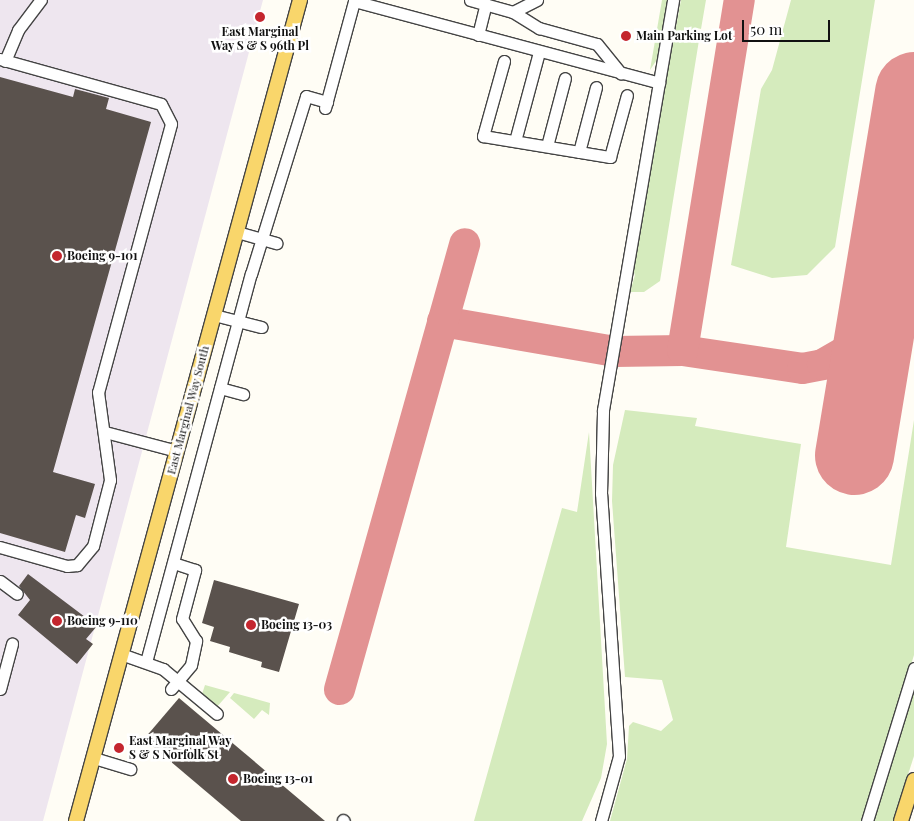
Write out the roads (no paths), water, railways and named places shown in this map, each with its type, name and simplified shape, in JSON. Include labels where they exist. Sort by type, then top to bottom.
[{"type":"main road","name":"East Marginal Way South","points":[[76,821],[300,0]]},
{"type":"main road","points":[[901,821],[914,780]]},
{"type":"street","points":[[0,547],[66,566],[77,565],[86,557],[92,546],[110,480],[105,432],[98,392],[171,124],[162,104],[3,60],[18,30],[41,0]]},
{"type":"street","points":[[470,0],[513,12],[539,28],[597,44],[621,74]]},
{"type":"street","points":[[513,12],[537,0]]},
{"type":"street","points":[[601,821],[619,756],[601,494],[603,410],[673,0]]},
{"type":"street","points":[[146,662],[238,321],[306,96],[326,106],[354,1],[370,3],[478,35],[659,83]]},
{"type":"street","points":[[478,35],[486,4]]},
{"type":"street","points":[[515,141],[540,52]]},
{"type":"street","points":[[504,61],[483,136],[610,157],[627,95]]},
{"type":"street","points":[[547,146],[565,78]]},
{"type":"street","points":[[579,152],[596,86]]},
{"type":"street","points":[[236,232],[276,243]]},
{"type":"street","points":[[214,315],[261,328]]},
{"type":"street","points":[[220,388],[243,394]]},
{"type":"street","points":[[105,432],[177,450]]},
{"type":"street","points":[[173,563],[195,570],[182,619],[196,641],[191,665],[174,685]]},
{"type":"street","points":[[0,581],[17,594]]},
{"type":"street","points":[[0,689],[12,644]]},
{"type":"street","points":[[121,654],[146,662],[174,685],[217,714]]},
{"type":"street","points":[[867,821],[914,668]]},
{"type":"street","points":[[94,758],[130,769]]},
{"type":"place","name":"East Marginal Way S & S 96th Pl","points":[[260,17]]},
{"type":"place","name":"Main Parking Lot","points":[[626,36]]},
{"type":"place","name":"Boeing 9-101","points":[[57,256]]},
{"type":"place","name":"Boeing 9-110","points":[[57,621]]},
{"type":"place","name":"Boeing 13-03","points":[[251,625]]},
{"type":"place","name":"East Marginal Way S & S Norfolk St","points":[[119,748]]},
{"type":"place","name":"Boeing 13-01","points":[[233,779]]}]
